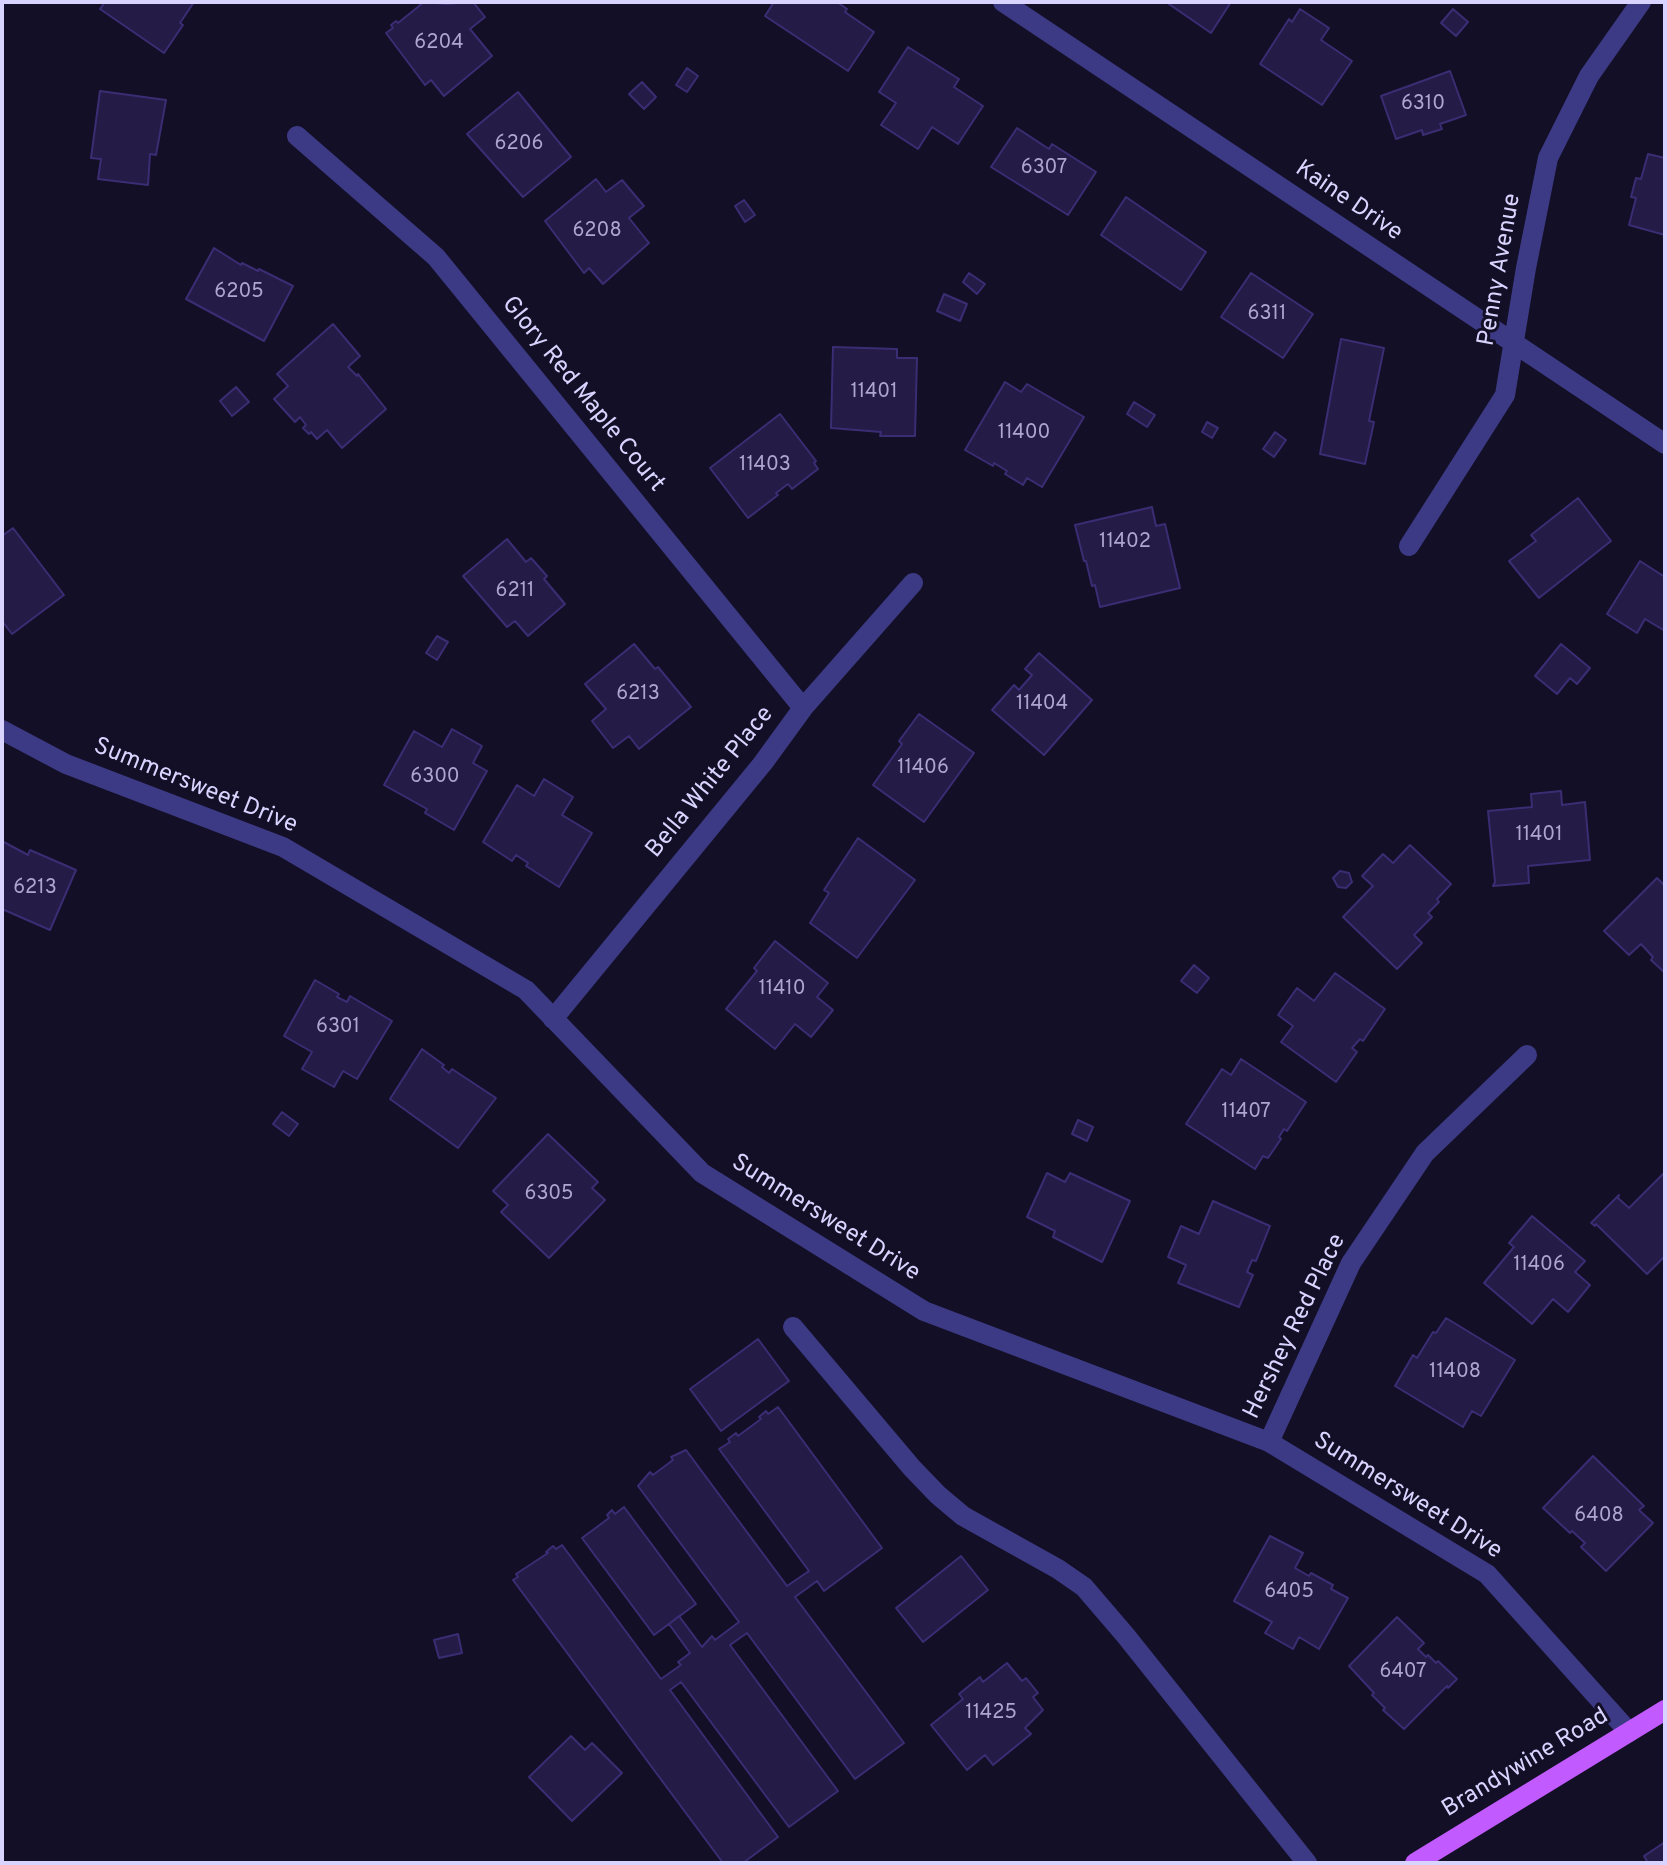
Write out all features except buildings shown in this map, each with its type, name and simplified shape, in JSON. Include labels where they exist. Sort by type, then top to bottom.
[{"type":"main road","name":"Brandywine Road","points":[[1415,1863],[1665,1710]]},
{"type":"street","name":"Kaine Drive","points":[[1003,2],[1665,444]]},
{"type":"street","name":"Penny Avenue","points":[[1409,546],[1505,395],[1548,158],[1589,76],[1641,2]]},
{"type":"street","name":"Glory Red Maple Court","points":[[297,136],[436,257],[803,708]]},
{"type":"street","name":"Bella White Place","points":[[553,1019],[763,763],[803,708],[913,583]]},
{"type":"street","name":"Summersweet Drive","points":[[2,730],[66,764],[283,847],[526,990],[702,1173],[924,1311],[1269,1442],[1487,1574],[1629,1732]]},
{"type":"street","name":"Hershey Red Place","points":[[1269,1442],[1351,1263],[1425,1153],[1527,1055]]},
{"type":"street","points":[[793,1327],[938,1495],[963,1516],[1084,1587],[1307,1863]]}]
